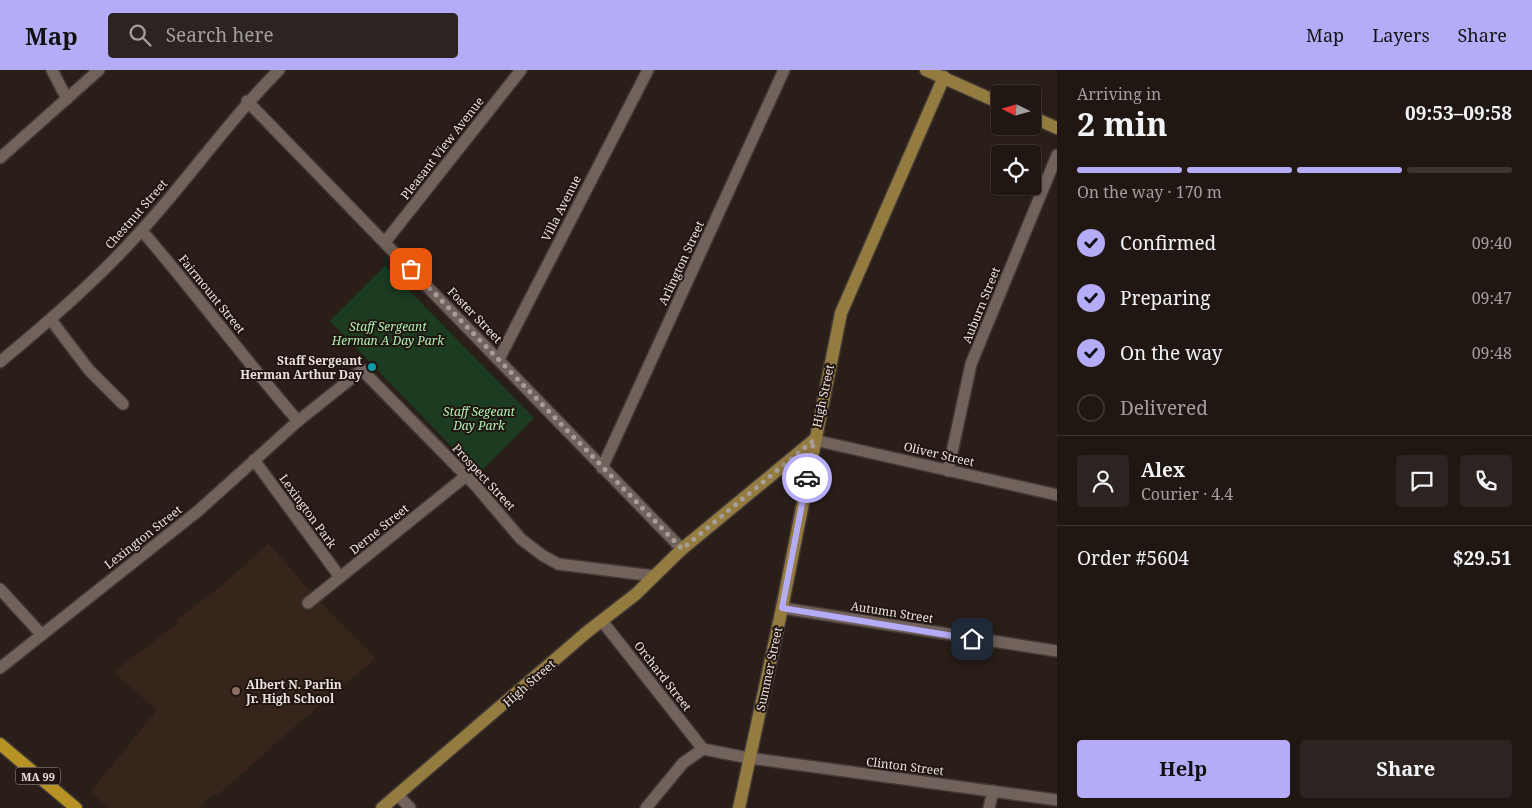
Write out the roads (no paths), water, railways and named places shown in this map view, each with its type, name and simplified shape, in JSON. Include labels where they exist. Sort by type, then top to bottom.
[{"type":"main road","name":"MA 99","points":[[0,744],[76,808]]},
{"type":"street","points":[[52,70],[67,99]]},
{"type":"street","points":[[0,158],[99,70]]},
{"type":"street","name":"Chestnut Street","points":[[0,362],[51,320],[142,231],[247,102],[279,70]]},
{"type":"street","name":"Pleasant View Avenue","points":[[385,242],[521,70]]},
{"type":"street","name":"Villa Avenue","points":[[498,358],[648,70]]},
{"type":"street","name":"Arlington Street","points":[[602,468],[784,70]]},
{"type":"street","points":[[926,70],[991,99]]},
{"type":"street","name":"High Street","points":[[382,808],[636,594],[682,549],[814,440],[841,313],[944,77]]},
{"type":"street","name":"Foster Street","points":[[247,102],[682,549]]},
{"type":"street","points":[[1041,121],[1057,128]]},
{"type":"street","name":"Auburn Street","points":[[948,471],[971,364],[1057,155]]},
{"type":"street","name":"Fairmount Street","points":[[142,231],[187,284],[253,370],[298,421]]},
{"type":"street","points":[[51,320],[90,370],[123,404]]},
{"type":"street","name":"Prospect Street","points":[[298,421],[362,370],[466,476],[521,539],[542,555],[558,564],[654,576]]},
{"type":"street","name":"Lexington Street","points":[[0,668],[198,511],[298,421]]},
{"type":"street","name":"Oliver Street","points":[[814,440],[1057,495]]},
{"type":"street","name":"Summer Street","points":[[739,808],[782,608],[814,440]]},
{"type":"street","name":"Lexington Park","points":[[254,460],[340,577]]},
{"type":"street","name":"Derne Street","points":[[308,603],[466,476]]},
{"type":"street","points":[[0,589],[42,635]]},
{"type":"street","name":"Autumn Street","points":[[782,608],[1057,651]]},
{"type":"street","name":"Orchard Street","points":[[602,621],[702,749]]},
{"type":"street","points":[[646,808],[683,763],[702,749]]},
{"type":"street","name":"Clinton Street","points":[[702,749],[749,758],[1057,800]]},
{"type":"street","points":[[990,808],[992,791]]},
{"type":"street","points":[[398,794],[410,808]]},
{"type":"place","name":"Staff Sergeant Herman Arthur Day","points":[[372,367]]},
{"type":"place","name":"Albert N. Parlin Jr. High School","points":[[236,691]]},
{"type":"park label","name":"Staff Sergeant Herman A Day Park","points":[[388,333]]},
{"type":"park label","name":"Staff Segeant Day Park","points":[[479,418]]}]
